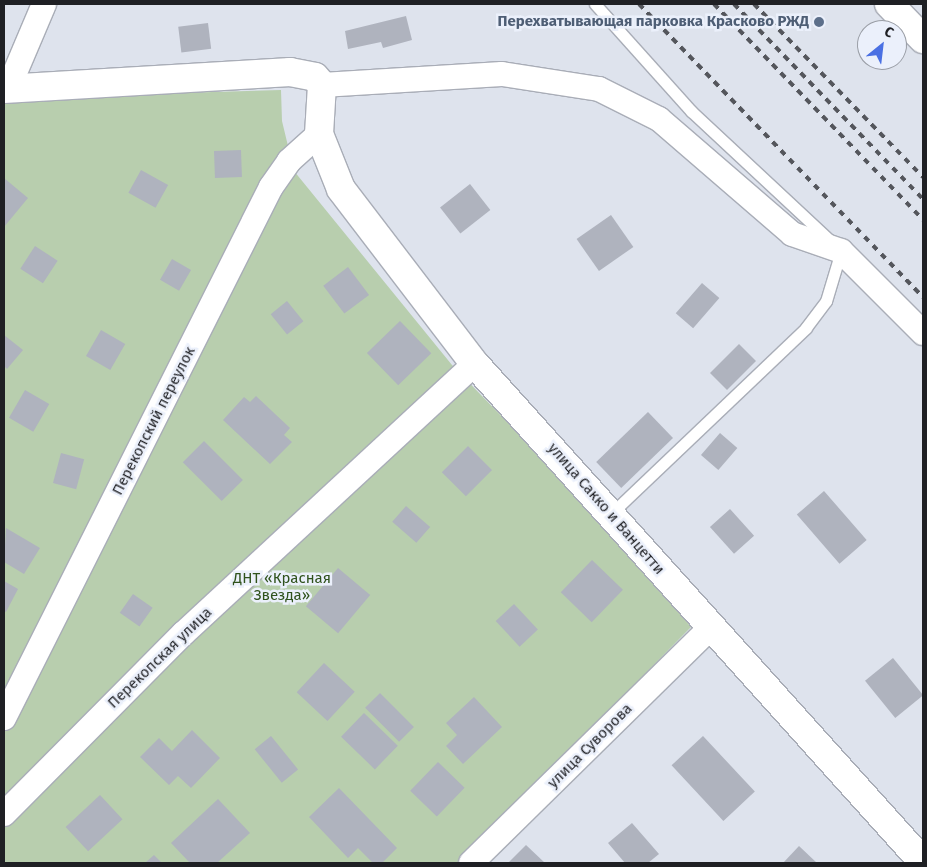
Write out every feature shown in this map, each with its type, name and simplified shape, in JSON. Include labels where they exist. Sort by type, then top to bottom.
[{"type":"main road","points":[[889,4],[923,39]]},
{"type":"main road","points":[[6,89],[290,72],[315,77],[322,85],[319,134]]},
{"type":"main road","name":"улица Сакко и Ванцетти","points":[[319,134],[341,189],[475,364],[612,513],[709,629],[923,862]]},
{"type":"street","points":[[6,89],[44,4]]},
{"type":"street","points":[[322,85],[502,74],[599,89],[659,119],[792,234],[842,251],[923,333]]},
{"type":"street","name":"Перекопский переулок","points":[[4,718],[271,187],[289,161],[319,134]]},
{"type":"street","name":"Перекопская улица","points":[[4,814],[184,633],[475,364]]},
{"type":"street","name":"улица Суворова","points":[[471,863],[709,629]]},
{"type":"lane","points":[[595,4],[691,111],[842,251],[826,301],[806,328],[612,513]]},
{"type":"green space","name":"ДНТ «Красная Звезда»","points":[[281,90],[282,121],[294,171],[452,365],[602,520],[691,627],[459,863],[4,863],[4,98]]},
{"type":"building","points":[[406,16],[412,40],[383,48],[381,42],[348,49],[345,31]]},
{"type":"building","points":[[208,23],[211,49],[181,52],[178,27]]},
{"type":"building","points":[[241,150],[242,177],[215,178],[214,151]]},
{"type":"building","points":[[141,170],[168,185],[156,208],[128,193]]},
{"type":"building","points":[[4,178],[28,198],[4,227]]},
{"type":"building","points":[[470,184],[490,210],[460,233],[440,207]]},
{"type":"building","points":[[611,215],[633,247],[599,271],[577,239]]},
{"type":"building","points":[[35,246],[58,261],[43,283],[20,269]]},
{"type":"building","points":[[172,259],[191,270],[179,291],[160,280]]},
{"type":"building","points":[[348,267],[369,295],[344,314],[323,286]]},
{"type":"building","points":[[702,283],[719,298],[693,328],[676,313]]},
{"type":"building","points":[[287,301],[303,321],[287,334],[271,314]]},
{"type":"building","points":[[400,321],[431,353],[398,385],[367,353]]},
{"type":"building","points":[[101,330],[125,344],[110,370],[86,356]]},
{"type":"building","points":[[4,335],[23,350],[7,369],[4,366]]},
{"type":"building","points":[[739,344],[756,361],[727,390],[710,373]]},
{"type":"building","points":[[25,390],[49,404],[33,432],[9,418]]},
{"type":"building","points":[[256,396],[290,428],[284,435],[292,442],[270,464],[223,420],[244,397],[250,402]]},
{"type":"building","points":[[648,412],[673,438],[621,488],[596,462]]},
{"type":"building","points":[[720,433],[737,448],[718,470],[701,455]]},
{"type":"building","points":[[204,441],[243,480],[222,501],[183,462]]},
{"type":"building","points":[[468,446],[492,470],[466,496],[442,472]]},
{"type":"building","points":[[61,453],[84,459],[76,489],[53,483]]},
{"type":"building","points":[[824,491],[867,540],[839,564],[797,515]]},
{"type":"building","points":[[406,506],[430,527],[416,543],[392,522]]},
{"type":"building","points":[[730,509],[754,536],[734,554],[710,527]]},
{"type":"building","points":[[6,528],[40,548],[24,574],[4,562]]},
{"type":"building","points":[[592,560],[623,590],[592,622],[561,592]]},
{"type":"building","points":[[338,568],[370,595],[338,633],[306,606]]},
{"type":"building","points":[[4,581],[18,589],[6,612],[4,611]]},
{"type":"building","points":[[133,594],[153,608],[139,627],[120,613]]},
{"type":"building","points":[[514,604],[538,630],[520,647],[496,621]]},
{"type":"building","points":[[893,658],[923,695],[895,718],[865,681]]},
{"type":"building","points":[[324,663],[355,692],[327,721],[297,692]]},
{"type":"building","points":[[380,693],[414,727],[399,742],[365,708]]},
{"type":"building","points":[[474,697],[502,727],[463,764],[446,746],[457,735],[446,723]]},
{"type":"building","points":[[364,713],[398,746],[375,769],[341,737]]},
{"type":"building","points":[[192,730],[220,758],[191,788],[178,776],[169,785],[140,757],[159,738],[172,751]]},
{"type":"building","points":[[271,736],[298,769],[282,783],[255,749]]},
{"type":"building","points":[[703,736],[755,792],[723,821],[672,765]]},
{"type":"building","points":[[438,762],[465,788],[437,816],[410,791]]},
{"type":"building","points":[[339,788],[397,848],[382,863],[373,863],[358,848],[348,858],[309,817]]},
{"type":"building","points":[[100,795],[123,819],[88,851],[66,827]]},
{"type":"building","points":[[218,799],[250,833],[217,863],[190,863],[171,843]]},
{"type":"building","points":[[632,823],[659,854],[648,863],[625,863],[608,843]]},
{"type":"building","points":[[526,845],[545,863],[508,863]]},
{"type":"building","points":[[799,846],[817,863],[783,863]]},
{"type":"building","points":[[154,855],[162,863],[145,863]]},
{"type":"railway","points":[[639,4],[923,297]]},
{"type":"railway","points":[[714,4],[923,220]]},
{"type":"railway","points":[[734,4],[923,199]]},
{"type":"railway","points":[[754,4],[923,177]]},
{"type":"place","name":"Перехватывающая парковка Красково РЖД","points":[[819,22]]}]
